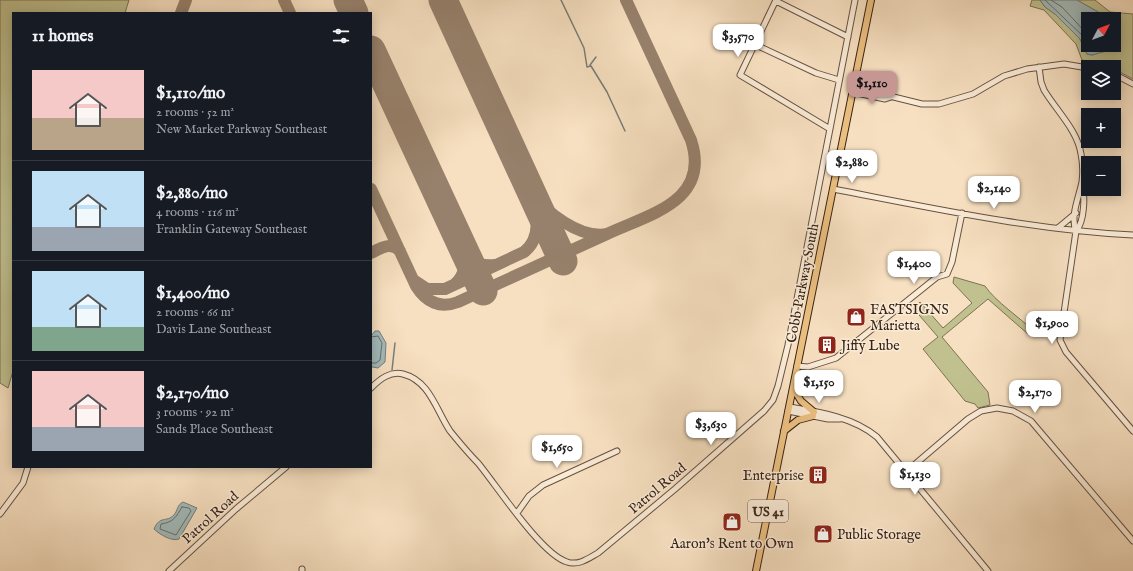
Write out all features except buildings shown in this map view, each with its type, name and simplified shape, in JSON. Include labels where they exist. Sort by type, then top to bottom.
[{"type":"main road","name":"Cobb Parkway South","points":[[756,571],[871,0]]},
{"type":"main road","points":[[784,431],[801,418],[814,414],[801,401],[793,388]]},
{"type":"street","name":"Patrol Road","points":[[372,387],[385,376],[394,373],[408,376],[420,383],[450,430],[551,553],[567,562],[575,563],[585,561],[598,553],[675,489],[769,406],[773,400],[786,352],[855,0]]},
{"type":"street","points":[[830,129],[740,75],[776,1],[848,37]]},
{"type":"street","points":[[754,44],[816,73],[839,80]]},
{"type":"street","points":[[853,90],[885,99],[891,97],[922,104],[947,103],[973,94],[1014,72],[1039,67],[1069,64],[1081,67]]},
{"type":"street","points":[[1039,67],[1041,82],[1044,90],[1080,147],[1081,156]]},
{"type":"street","points":[[1121,78],[1133,84]]},
{"type":"street","points":[[1081,185],[1078,191],[1074,225],[1076,231],[1060,340],[1066,352],[1133,431]]},
{"type":"street","points":[[833,189],[962,213],[1076,231],[1133,235]]},
{"type":"street","points":[[1076,231],[1081,226],[1084,196]]},
{"type":"street","points":[[797,366],[808,367],[836,358],[937,277],[947,274],[952,262],[962,213]]},
{"type":"street","points":[[1058,228],[1076,213]]},
{"type":"street","points":[[906,472],[976,414],[994,408],[1013,410],[1031,421],[1133,541]]},
{"type":"street","points":[[789,409],[814,414],[828,419],[841,419],[854,423],[872,433],[883,442],[988,571]]},
{"type":"street","points":[[517,513],[529,496],[543,485],[617,451]]},
{"type":"street","points":[[0,514],[23,483],[28,468]]},
{"type":"street","name":"Patrol Road","points":[[169,571],[236,509],[285,468]]},
{"type":"green space","points":[[0,0],[129,0],[125,12],[12,12],[12,374],[8,388],[0,383]]},
{"type":"green space","points":[[1032,0],[1040,0],[1045,7],[1055,14],[1080,39],[1081,52],[1086,52],[1087,54],[1092,55],[1100,52],[1121,52],[1121,13],[1133,14],[1133,79],[1121,73],[1121,60],[1082,60],[1076,44],[1044,10],[1030,6]]},
{"type":"green space","points":[[1077,0],[1095,0],[1110,12],[1098,12]]},
{"type":"green space","points":[[954,277],[985,286],[989,292],[1034,331],[1037,336],[1029,335],[988,299],[942,337],[988,392],[990,405],[978,408],[975,404],[965,401],[923,349],[938,337],[913,308],[920,302],[943,328],[972,303],[953,283]]},
{"type":"water","points":[[1040,0],[1077,0],[1098,12],[1081,12],[1081,41],[1055,14],[1045,7]]},
{"type":"water","points":[[1086,52],[1103,52],[1092,55],[1087,54]]},
{"type":"water","points":[[375,331],[379,331],[386,343],[385,362],[378,368],[372,367],[372,335]]},
{"type":"water","points":[[183,502],[197,508],[179,539],[176,540],[169,538],[154,529],[159,522],[174,515]]},
{"type":"waterway","points":[[561,0],[584,48],[587,67],[591,66],[607,92],[625,131]]},
{"type":"waterway","points":[[590,65],[596,57]]},
{"type":"waterway","points":[[392,370],[395,343]]},
{"type":"taxiway","points":[[181,12],[186,0]]},
{"type":"taxiway","points":[[284,0],[290,12]]},
{"type":"taxiway","points":[[607,234],[658,212],[673,202],[685,191],[692,178],[695,161],[691,140],[626,0]]},
{"type":"taxiway","points":[[372,191],[416,286],[429,300],[434,303],[445,305],[458,302],[607,234],[586,232],[564,222],[545,207],[531,191]]},
{"type":"taxiway","points":[[415,281],[427,289],[445,289],[524,252],[534,240],[537,226],[532,195]]},
{"type":"taxiway","points":[[372,253],[386,246],[393,246],[400,251]]},
{"type":"taxiway","points":[[464,251],[470,258],[481,264],[495,265]]},
{"type":"taxiway","points":[[455,284],[463,273],[465,260],[464,251]]},
{"type":"runway","points":[[348,0],[354,12]]},
{"type":"runway","points":[[443,0],[563,261]]},
{"type":"runway","points":[[372,52],[483,291]]},
{"type":"place","name":"FASTSIGNS Marietta","points":[[856,317]]},
{"type":"place","name":"Jiffy Lube","points":[[827,345]]},
{"type":"place","name":"Enterprise","points":[[818,475]]},
{"type":"place","name":"Aaron's Rent to Own","points":[[732,522]]},
{"type":"place","name":"Public Storage","points":[[823,534]]}]
